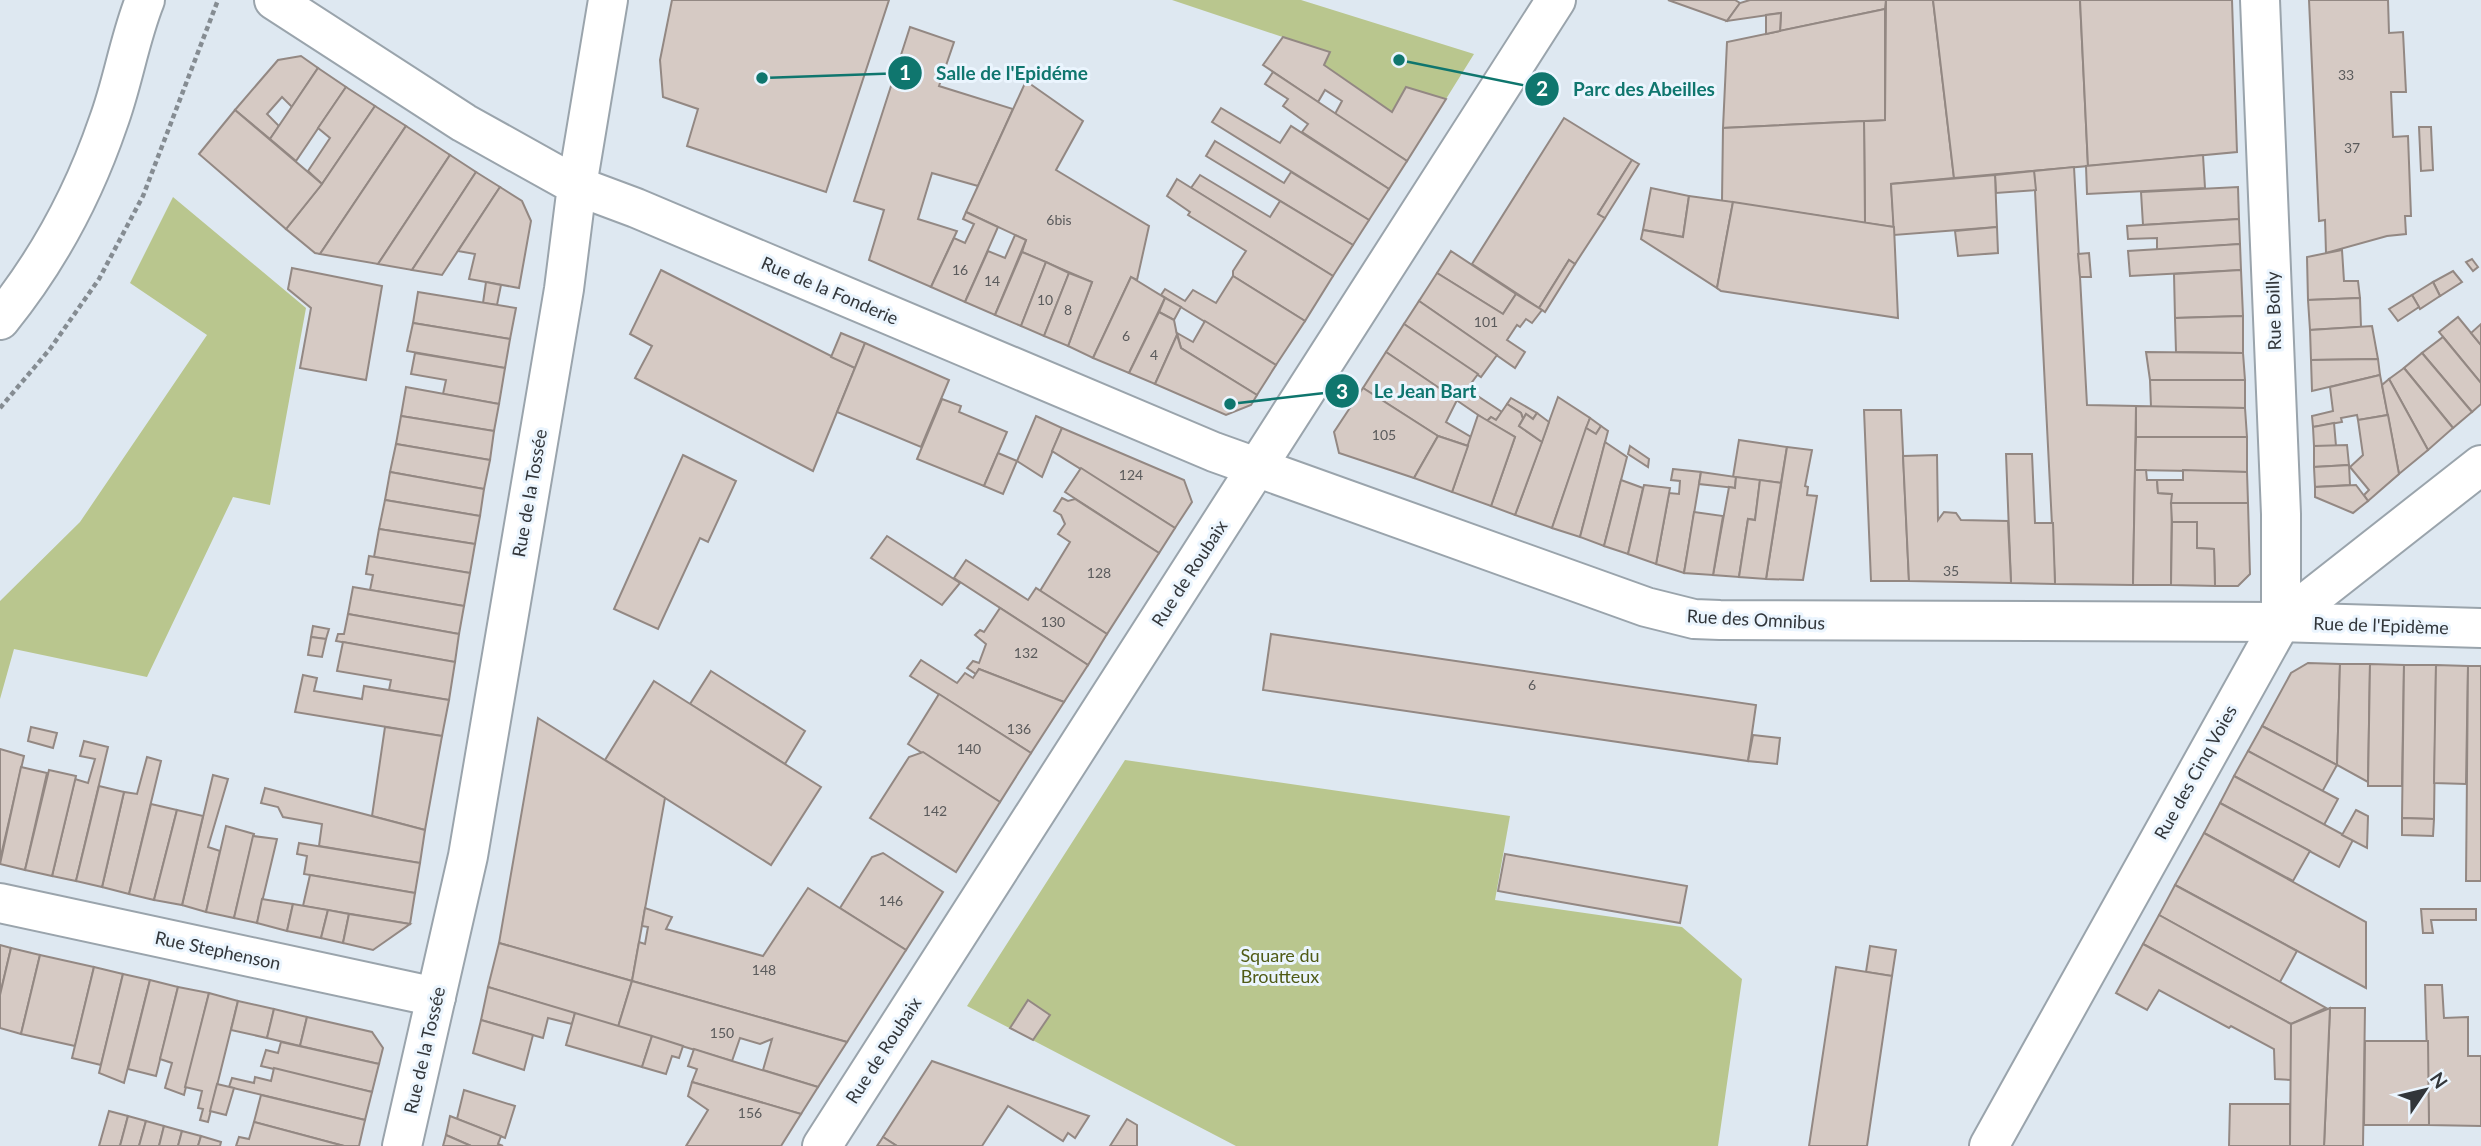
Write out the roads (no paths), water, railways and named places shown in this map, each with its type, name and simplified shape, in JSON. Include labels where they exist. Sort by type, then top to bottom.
[{"type":"street","points":[[0,320],[49,250],[83,184],[108,123],[145,0]]},
{"type":"street","points":[[274,0],[464,123],[577,187],[608,0]]},
{"type":"street","name":"Rue de Roubaix","points":[[822,1146],[1556,0]]},
{"type":"street","name":"Rue Boilly","points":[[2260,0],[2281,514],[2281,622]]},
{"type":"street","name":"Rue de la Fonderie","points":[[577,187],[636,208],[1257,468]]},
{"type":"street","name":"Rue de la Tossée","points":[[402,1146],[468,856],[564,289],[577,187]]},
{"type":"street","name":"Rue des Cinq Voies","points":[[1989,1146],[2281,622],[2481,464]]},
{"type":"street","name":"Rue des Omnibus","points":[[1257,468],[1646,607],[1694,619],[1837,623],[2281,622]]},
{"type":"street","name":"Rue de l'Epidème","points":[[2281,622],[2481,628]]},
{"type":"street","name":"Rue Stephenson","points":[[0,903],[436,997]]},
{"type":"place","name":"Parc des Abeilles","points":[[1399,60]]},
{"type":"place","name":"Salle de l'Epidéme","points":[[762,78]]},
{"type":"place","name":"Le Jean Bart","points":[[1230,404]]},
{"type":"park label","name":"Square du Broutteux","points":[[1280,965]]}]
